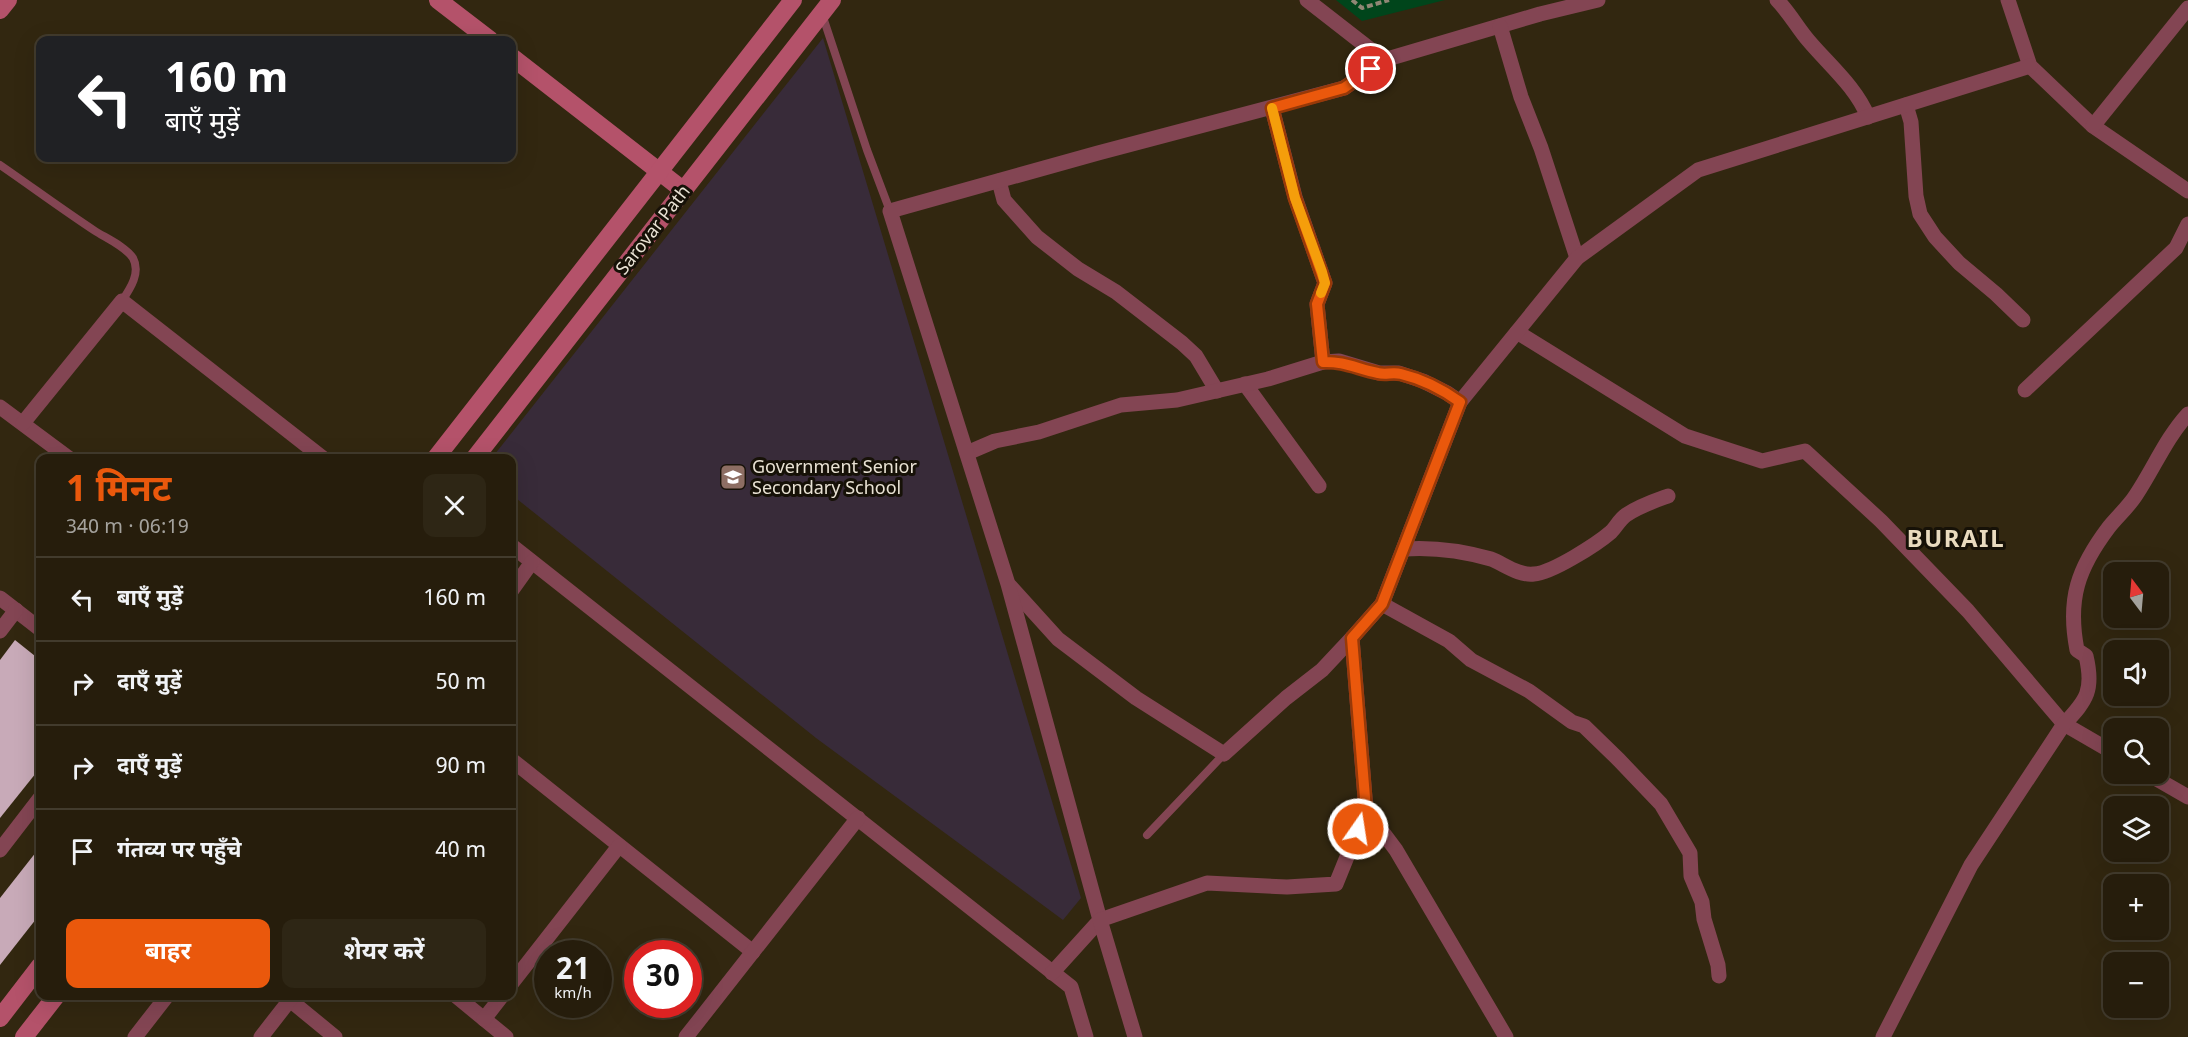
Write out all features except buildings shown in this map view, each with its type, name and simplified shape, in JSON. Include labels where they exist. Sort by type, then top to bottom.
[{"type":"main road","points":[[0,10],[8,0]]},
{"type":"main road","points":[[438,0],[485,36]]},
{"type":"main road","name":"Sarovar Path","points":[[439,454],[793,0]]},
{"type":"main road","name":"Sarovar Path","points":[[478,454],[827,6]]},
{"type":"main road","points":[[516,60],[683,190]]},
{"type":"main road","points":[[0,1018],[36,971]]},
{"type":"main road","points":[[24,1037],[53,1000]]},
{"type":"street","points":[[1307,0],[1384,60]]},
{"type":"street","points":[[1135,1037],[1100,920],[1008,584],[890,211],[1344,88],[1384,60],[1500,26],[1538,7],[1598,0]]},
{"type":"street","points":[[1777,0],[1809,41],[1853,90],[1868,117]]},
{"type":"street","points":[[2008,0],[2030,66],[2093,126],[2188,191]]},
{"type":"street","points":[[2093,126],[2188,8]]},
{"type":"street","points":[[1500,26],[1521,97],[1541,148],[1577,258]]},
{"type":"street","points":[[1008,584],[1058,639],[1136,699],[1224,754],[1286,698],[1322,670],[1382,604],[1460,402],[1577,258],[1698,170],[2030,66]]},
{"type":"street","points":[[1906,105],[1911,122],[1916,196],[1920,214],[1935,237],[1959,263],[2023,320]]},
{"type":"street","points":[[1272,108],[1295,198],[1325,283],[1317,304],[1323,362]]},
{"type":"street","points":[[999,181],[1004,200],[1037,237],[1078,269],[1116,292],[1182,343],[1196,356],[1217,391]]},
{"type":"street","points":[[2025,390],[2176,248],[2188,224]]},
{"type":"street","points":[[23,423],[122,301],[312,454]]},
{"type":"street","points":[[1517,332],[1685,436],[1762,461],[1805,451],[1881,521],[1968,611],[2064,724],[2103,747]]},
{"type":"street","points":[[966,453],[995,441],[1039,432],[1122,405],[1177,400],[1323,362],[1339,361],[1379,373],[1399,373],[1423,381],[1460,402]]},
{"type":"street","points":[[1245,384],[1319,486]]},
{"type":"street","points":[[0,407],[63,454]]},
{"type":"street","points":[[1882,1037],[1971,866],[2064,724],[2083,704],[2091,676],[2086,656],[2077,650],[2072,625],[2072,607],[2081,572],[2108,528],[2136,496],[2166,443],[2188,414]]},
{"type":"street","points":[[1404,549],[1455,551],[1492,560],[1522,573],[1534,574],[1554,568],[1586,550],[1612,530],[1624,516],[1668,496]]},
{"type":"street","points":[[516,549],[1071,987],[1086,1037]]},
{"type":"street","points":[[516,584],[532,562]]},
{"type":"street","points":[[0,598],[36,626]]},
{"type":"street","points":[[1382,604],[1449,641],[1472,660],[1529,691],[1572,722],[1584,726],[1661,804],[1690,853],[1691,876],[1702,902],[1704,919],[1719,976]]},
{"type":"street","points":[[0,631],[16,610]]},
{"type":"street","points":[[1052,973],[1100,920],[1207,883],[1287,887],[1336,884],[1366,810],[1352,638]]},
{"type":"street","points":[[516,763],[753,952]]},
{"type":"street","points":[[2165,784],[2188,797]]},
{"type":"street","points":[[0,850],[36,803]]},
{"type":"street","points":[[1366,810],[1396,850],[1506,1037]]},
{"type":"street","points":[[686,1037],[858,818]]},
{"type":"street","points":[[516,978],[619,846]]},
{"type":"street","points":[[135,1037],[164,1000]]},
{"type":"street","points":[[261,1037],[287,1000]]},
{"type":"street","points":[[292,1000],[335,1037]]},
{"type":"street","points":[[461,1000],[506,1037]]},
{"type":"street","points":[[484,1019],[499,1000]]},
{"type":"lane","points":[[827,6],[867,150],[890,211]]},
{"type":"lane","points":[[0,165],[97,233],[117,244],[133,258],[136,273],[132,287],[122,301]]},
{"type":"lane","points":[[1147,836],[1224,754]]},
{"type":"path","points":[[1352,0],[1362,8],[1389,0]]},
{"type":"shaded area","name":"Government Senior Secondary School","points":[[823,38],[1081,898],[1063,920],[816,738],[516,498],[516,454],[495,454]]},
{"type":"green space","points":[[1336,0],[1445,0],[1362,21]]},
{"type":"slow traffic","points":[[1272,108],[1295,198],[1325,283],[1321,293]]},
{"type":"place","name":"Government Senior Secondary School","points":[[733,477]]},
{"type":"district","name":"BURAIL","points":[[1956,539]]},
{"type":"route","points":[[1358,829],[1366,810],[1352,638],[1382,604],[1460,402],[1423,381],[1399,373],[1379,373],[1339,361],[1323,362],[1317,304],[1325,283],[1295,198],[1272,108],[1344,88],[1371,69]]}]
